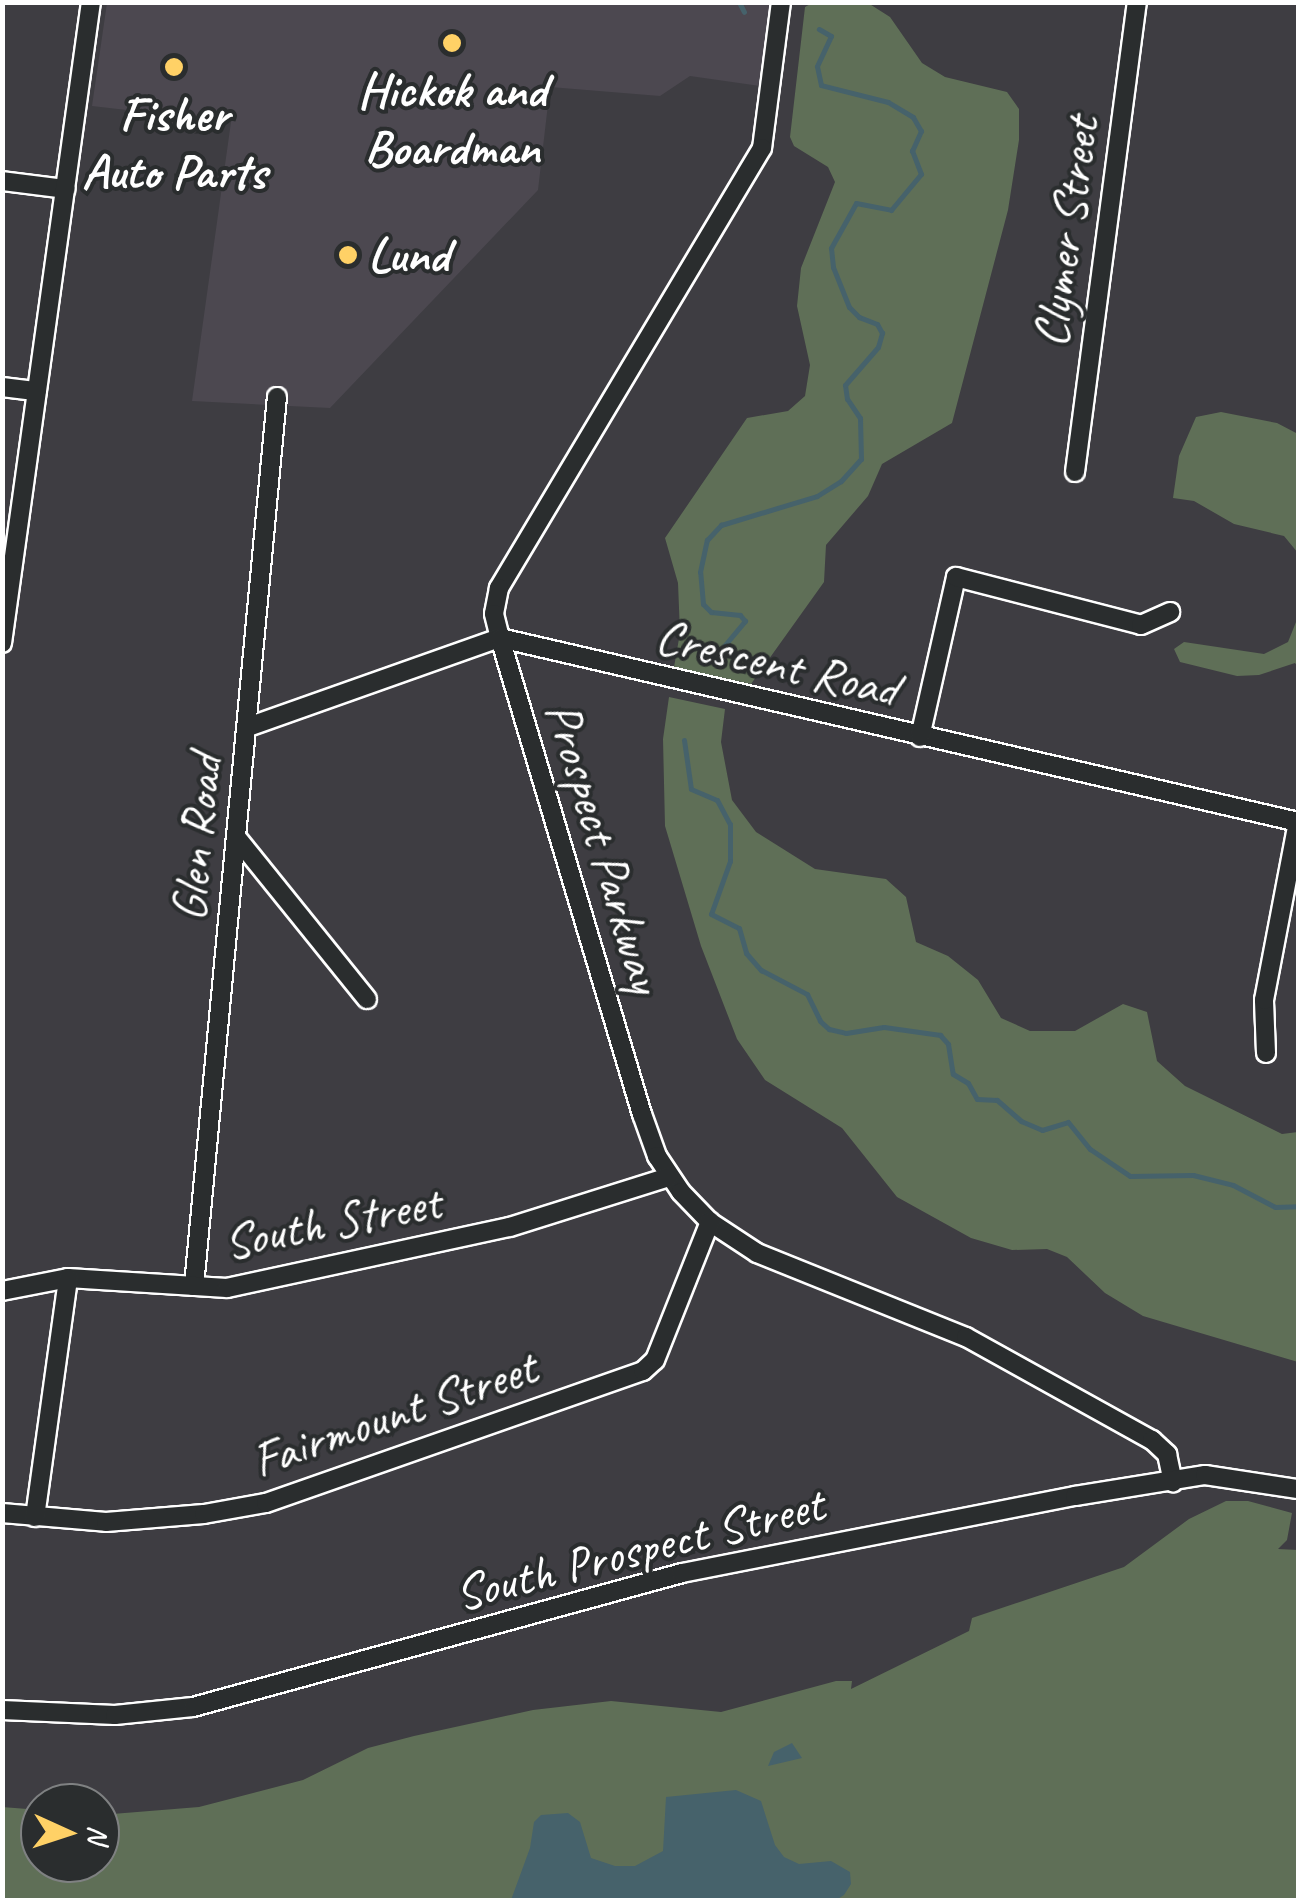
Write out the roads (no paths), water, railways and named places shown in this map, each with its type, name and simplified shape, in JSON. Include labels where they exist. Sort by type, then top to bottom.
[{"type":"street","points":[[2,644],[91,2]]},
{"type":"street","name":"Prospect Parkway","points":[[781,2],[762,148],[499,588],[494,614],[500,638],[642,1114],[670,1177],[710,1222],[773,1261],[931,1322],[999,1354],[1158,1445],[1167,1454],[1173,1482]]},
{"type":"street","name":"Clymer Street","points":[[1075,472],[1137,2]]},
{"type":"street","points":[[2,181],[65,189]]},
{"type":"street","points":[[2,386],[38,391]]},
{"type":"street","name":"Glen Road","points":[[194,1286],[277,397]]},
{"type":"street","points":[[920,737],[956,577],[1141,626],[1170,612]]},
{"type":"street","points":[[248,727],[500,638]]},
{"type":"street","name":"Crescent Road","points":[[500,638],[1298,822]]},
{"type":"street","points":[[1266,1054],[1264,1000],[1298,822]]},
{"type":"street","points":[[237,838],[367,999]]},
{"type":"street","name":"South Street","points":[[2,1290],[68,1278],[227,1288],[510,1227],[670,1177]]},
{"type":"street","name":"Fairmount Street","points":[[2,1513],[106,1522],[204,1514],[266,1503],[643,1371],[656,1360],[710,1222]]},
{"type":"street","points":[[35,1517],[68,1278]]},
{"type":"street","name":"South Prospect Street","points":[[2,1710],[116,1715],[193,1707],[682,1572],[887,1530],[1222,1476],[1298,1489]]},
{"type":"water","points":[[792,1743],[802,1758],[768,1766],[774,1752]]},
{"type":"water","points":[[736,1790],[761,1801],[775,1845],[784,1857],[799,1864],[831,1861],[850,1872],[851,1884],[844,1895],[836,1900],[511,1900],[530,1848],[534,1822],[541,1815],[568,1813],[580,1822],[591,1858],[615,1866],[635,1866],[663,1851],[666,1797]]},
{"type":"waterway","points":[[739,2],[744,12]]},
{"type":"waterway","points":[[724,646],[745,621],[740,615],[711,612],[703,604],[700,572],[707,540],[721,525],[817,496],[841,481],[861,459],[860,418],[847,399],[845,385],[878,347],[882,333],[877,324],[859,317],[849,307],[833,267],[831,248],[856,203],[891,210],[921,174],[912,151],[921,131],[913,117],[888,102],[821,85],[817,66],[831,36],[819,29]]},
{"type":"waterway","points":[[684,740],[691,789],[717,800],[730,824],[730,861],[711,914],[739,928],[746,953],[761,970],[807,994],[820,1021],[829,1029],[846,1033],[884,1027],[940,1035],[948,1044],[953,1074],[968,1083],[977,1099],[997,1100],[1021,1121],[1042,1130],[1068,1122],[1090,1149],[1130,1176],[1193,1175],[1233,1185],[1275,1207],[1298,1206]]},
{"type":"place","name":"Hickok and Boardman","points":[[452,43]]},
{"type":"place","name":"Fisher Auto Parts","points":[[174,67]]},
{"type":"place","name":"Lund","points":[[348,255]]}]
